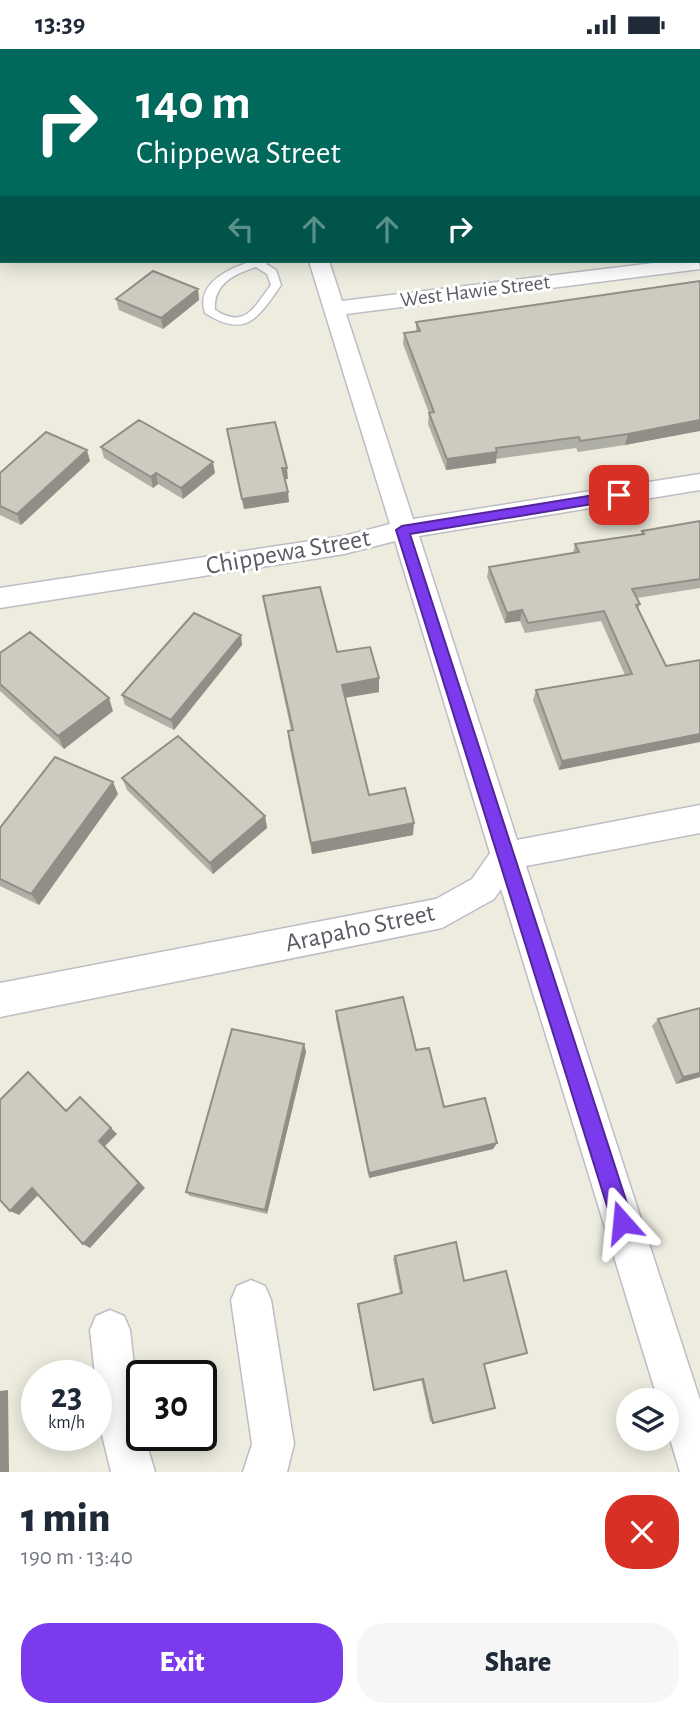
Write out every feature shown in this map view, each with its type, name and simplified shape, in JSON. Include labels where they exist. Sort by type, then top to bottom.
[{"type":"street","points":[[320,263],[699,1460]]},
{"type":"street","name":"West Hawie Street","points":[[332,309],[700,263]]},
{"type":"street","name":"Chippewa Street","points":[[0,598],[344,545],[402,530],[700,482]]},
{"type":"street","points":[[506,856],[700,819]]},
{"type":"street","name":"Arapaho Street","points":[[0,1000],[442,913],[483,889],[506,856]]},
{"type":"street","points":[[251,1300],[273,1444],[265,1472]]},
{"type":"street","points":[[110,1330],[122,1431],[133,1472]]},
{"type":"lane","points":[[258,263],[233,271],[210,290],[207,297],[209,311],[225,323],[239,324],[252,318],[276,285],[272,272],[262,263]]},
{"type":"building","points":[[153,271],[198,289],[161,318],[116,299]]},
{"type":"building","points":[[700,281],[700,420],[580,441],[579,437],[496,448],[497,452],[447,459],[429,413],[434,412],[404,333],[420,331],[416,322]]},
{"type":"building","points":[[139,420],[213,462],[181,488],[156,473],[151,477],[101,447]]},
{"type":"building","points":[[275,422],[287,468],[282,468],[288,492],[242,499],[227,429]]},
{"type":"building","points":[[46,432],[87,450],[17,514],[0,506],[0,473]]},
{"type":"building","points":[[700,521],[700,579],[632,589],[640,604],[636,605],[666,666],[700,660],[700,734],[562,761],[536,690],[632,674],[604,611],[528,623],[522,610],[507,613],[489,567],[579,552],[575,544],[644,534],[642,531]]},
{"type":"building","points":[[320,587],[337,652],[370,647],[379,678],[342,685],[369,795],[405,788],[414,823],[311,843],[288,731],[293,730],[263,596]]},
{"type":"building","points":[[194,613],[241,635],[171,720],[122,695]]},
{"type":"building","points":[[30,632],[109,698],[58,736],[0,684],[0,653]]},
{"type":"building","points":[[178,736],[265,816],[210,863],[122,778]]},
{"type":"building","points":[[55,757],[113,782],[31,894],[0,879],[0,828]]},
{"type":"building","points":[[403,997],[416,1050],[429,1048],[444,1107],[485,1098],[497,1143],[369,1173],[336,1011]]},
{"type":"building","points":[[700,1008],[700,1073],[683,1077],[658,1019]]},
{"type":"building","points":[[232,1029],[304,1044],[265,1210],[186,1192]]},
{"type":"building","points":[[28,1072],[66,1111],[80,1097],[111,1128],[99,1141],[139,1183],[83,1244],[32,1188],[10,1211],[0,1200],[0,1100]]},
{"type":"building","points":[[456,1242],[464,1281],[506,1271],[527,1353],[484,1364],[495,1408],[433,1423],[423,1379],[374,1390],[358,1304],[402,1293],[395,1256]]},
{"type":"route","points":[[619,495],[402,530],[622,1222]]}]
